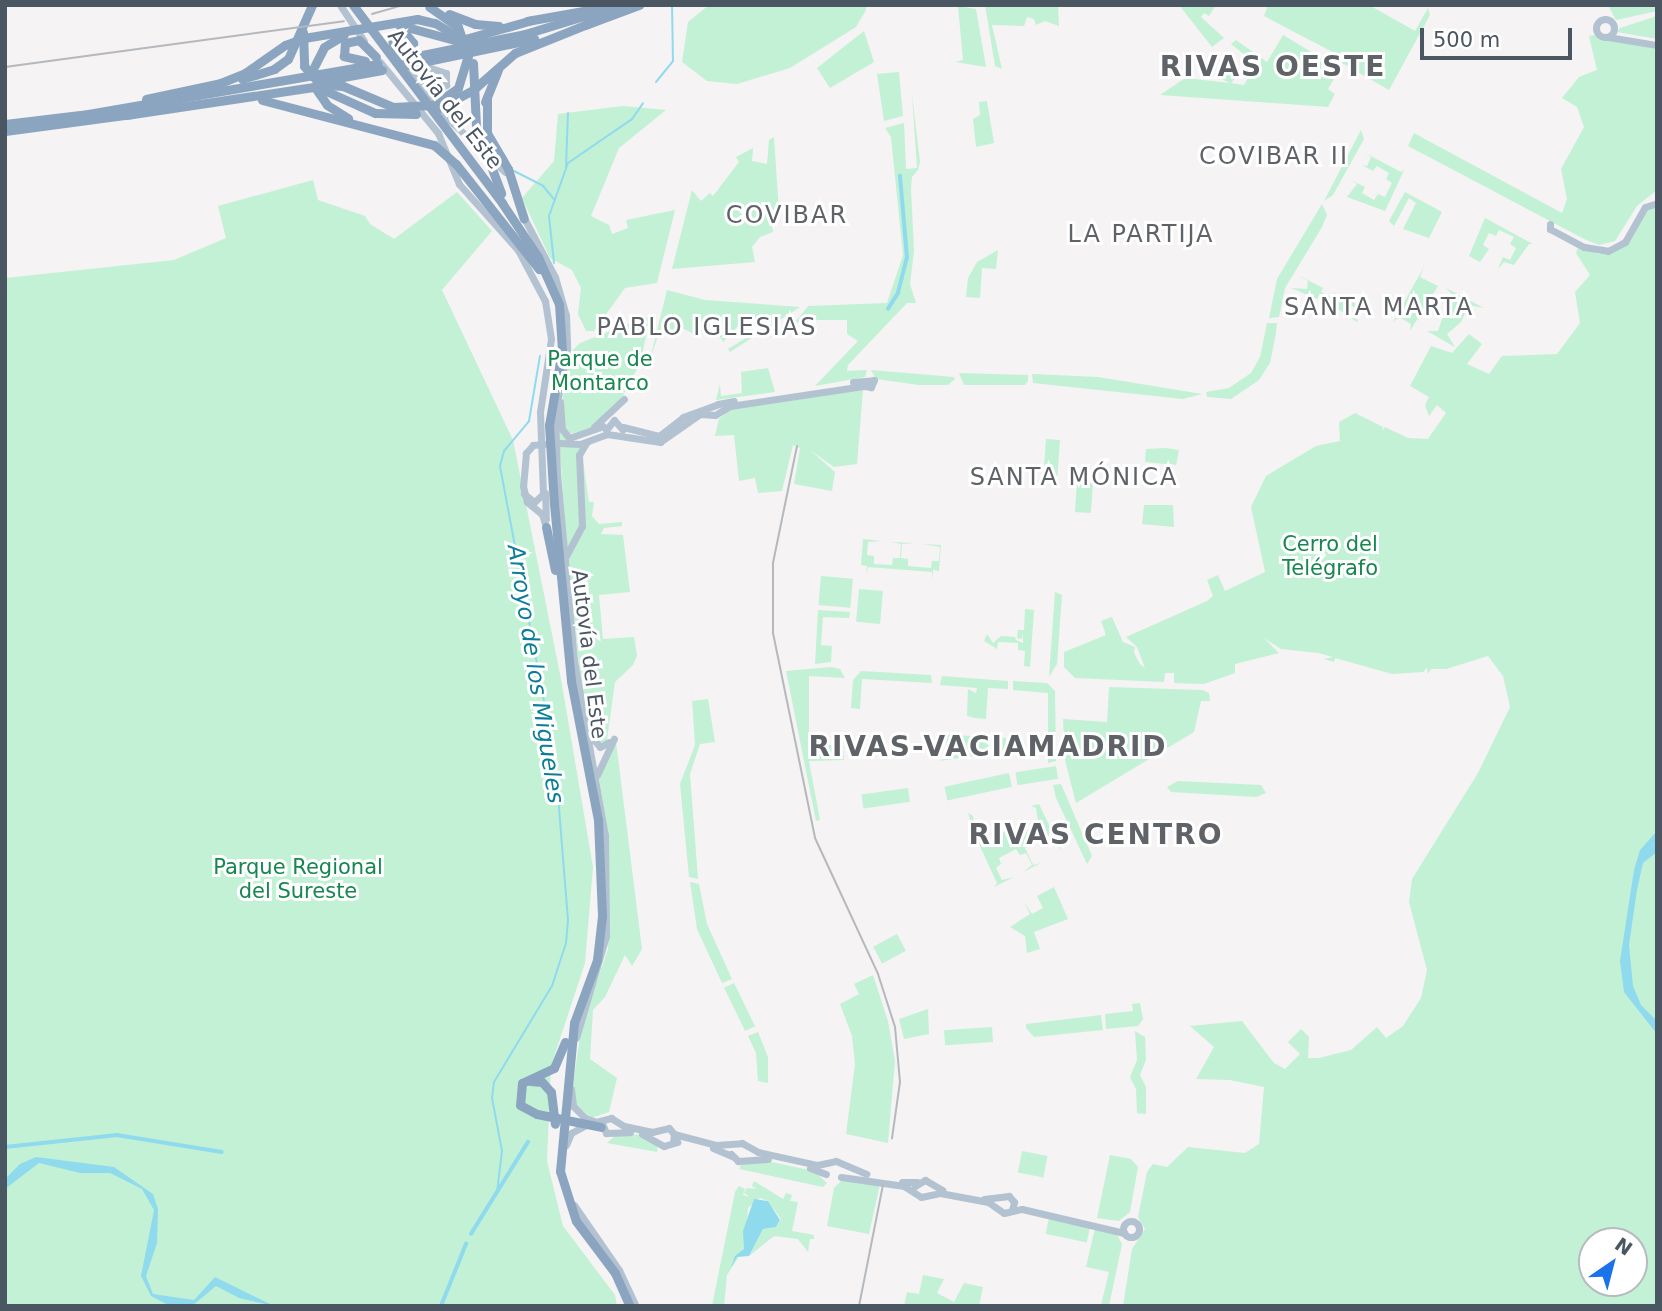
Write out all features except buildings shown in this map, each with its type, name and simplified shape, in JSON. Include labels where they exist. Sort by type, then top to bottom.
[{"type":"highway","points":[[17,123],[218,84],[274,69],[302,35],[312,5]]},
{"type":"highway","name":"Autovía del Este","points":[[347,5],[526,237],[550,279],[561,316],[562,350],[549,425],[570,671],[600,836],[601,935],[593,971],[574,1023],[560,1171],[576,1221],[615,1273],[631,1306]]},
{"type":"highway","name":"Autovía del Este","points":[[353,5],[365,29]]},
{"type":"highway","points":[[5,124],[396,68],[525,34],[620,5]]},
{"type":"highway","points":[[321,90],[379,109],[414,111],[442,104],[476,87],[500,65],[590,23],[639,5]]},
{"type":"highway","points":[[426,6],[483,26],[604,6]]},
{"type":"highway","points":[[426,6],[452,20],[460,36],[470,66],[481,141],[488,165],[526,237]]},
{"type":"highway","points":[[136,101],[396,68],[604,6]]},
{"type":"highway","points":[[218,84],[304,38],[417,19],[443,26],[460,36]]},
{"type":"highway","points":[[309,66],[329,42],[352,33],[405,25],[458,41],[532,20]]},
{"type":"highway","points":[[126,115],[396,68],[590,23]]},
{"type":"highway","points":[[302,35],[309,66],[321,90],[337,112],[379,130]]},
{"type":"highway","points":[[481,141],[487,98],[500,65]]},
{"type":"highway","points":[[442,104],[458,88],[470,66]]},
{"type":"highway","name":"Autovía del Este","points":[[396,68],[539,269],[553,306],[557,338],[546,425],[555,570],[566,682],[595,837],[597,916],[592,959],[565,1042],[554,1164],[561,1199],[631,1306]]},
{"type":"highway","points":[[5,131],[335,85],[379,109]]},
{"type":"highway","points":[[487,98],[486,127],[509,169],[524,219]]},
{"type":"highway","points":[[243,99],[283,102],[379,130],[419,138],[456,164],[539,269]]},
{"type":"highway","points":[[477,190],[518,250]]},
{"type":"highway","points":[[547,527],[555,570]]},
{"type":"highway","points":[[583,1009],[593,971]]},
{"type":"highway","points":[[565,1042],[554,1068],[525,1080],[518,1093],[524,1109],[600,1125]]},
{"type":"highway","points":[[552,1116],[522,1103],[521,1093],[527,1082],[542,1082],[551,1092],[556,1129]]},
{"type":"highway","points":[[609,1257],[631,1306]]},
{"type":"main road","points":[[340,5],[365,29]]},
{"type":"main road","points":[[359,5],[365,29]]},
{"type":"main road","points":[[1610,20],[1614,31],[1622,38],[1657,43],[1607,37],[1596,31],[1599,21],[1610,20]]},
{"type":"main road","points":[[1607,37],[1614,31]]},
{"type":"main road","points":[[396,68],[429,90],[442,89],[448,82],[446,73],[431,68]]},
{"type":"main road","points":[[396,68],[451,122],[499,163],[563,303],[568,335],[555,426],[565,561],[584,719],[602,814]]},
{"type":"main road","points":[[396,68],[440,136],[459,184],[518,250],[539,285],[550,318],[540,440],[543,494],[534,502],[524,494]]},
{"type":"main road","points":[[1657,196],[1657,202],[1645,207],[1628,237],[1608,251],[1592,250],[1554,228],[1593,247],[1613,246],[1626,236],[1639,209],[1657,196]]},
{"type":"main road","points":[[561,386],[562,429],[569,438],[577,439],[606,428],[660,442],[690,415],[718,404],[864,383],[736,405],[719,413],[708,410]]},
{"type":"main road","points":[[562,429],[579,436],[622,402],[606,428],[587,442],[579,455],[582,526],[565,561]]},
{"type":"main road","points":[[718,404],[719,413]]},
{"type":"main road","points":[[559,443],[582,441],[606,428],[624,431]]},
{"type":"main road","points":[[540,440],[559,443],[587,442]]},
{"type":"main road","points":[[540,440],[526,453],[524,494],[542,514],[547,527]]},
{"type":"main road","points":[[540,440],[547,527]]},
{"type":"main road","points":[[584,719],[600,747],[606,746],[612,738],[597,771],[602,814],[607,936],[583,1009],[571,1081],[564,1157],[565,1171],[581,1218],[609,1257]]},
{"type":"main road","points":[[571,1081],[575,1110],[615,1131],[657,1136],[667,1128],[673,1138],[732,1156],[763,1158],[826,1174],[832,1179],[879,1179]]},
{"type":"main road","points":[[564,1157],[574,1129],[582,1125],[600,1125],[611,1118],[617,1123],[657,1136],[664,1146],[673,1138],[747,1146],[764,1154],[828,1164],[836,1161],[843,1167],[916,1193],[940,1192],[996,1207],[1004,1213],[1013,1206]]},
{"type":"main road","points":[[615,1131],[617,1123]]},
{"type":"main road","points":[[732,1156],[734,1144]]},
{"type":"main road","points":[[746,1159],[747,1146]]},
{"type":"main road","points":[[826,1174],[828,1164]]},
{"type":"main road","points":[[841,1177],[843,1167]]},
{"type":"main road","points":[[891,1182],[917,1182],[930,1184],[939,1190],[998,1198],[1006,1195],[1013,1206],[1124,1228]]},
{"type":"main road","points":[[916,1193],[917,1182]]},
{"type":"main road","points":[[929,1194],[930,1184]]},
{"type":"main road","points":[[996,1207],[998,1198]]},
{"type":"green space","points":[[709,5],[866,5],[866,10],[856,27],[790,68],[737,84],[707,81],[682,62],[688,22]]},
{"type":"green space","points":[[985,5],[1064,5],[1058,7],[1059,26],[1045,21],[1036,25],[1034,19],[1027,17],[1024,26],[992,25],[1002,69],[995,66]]},
{"type":"green space","points":[[1179,5],[1216,5],[1209,16],[1204,13],[1201,17],[1224,38],[1212,47]]},
{"type":"green space","points":[[1268,5],[1369,5],[1415,31],[1428,8],[1430,15],[1389,90],[1342,63],[1344,58],[1264,16]]},
{"type":"green space","points":[[1608,5],[1657,5],[1657,11],[1616,20]]},
{"type":"green space","points":[[958,6],[976,9],[986,67],[955,62],[963,60]]},
{"type":"green space","points":[[1657,16],[1657,39],[1617,32],[1620,28]]},
{"type":"green space","points":[[864,31],[874,62],[830,88],[817,68]]},
{"type":"green space","points":[[1283,35],[1340,69],[1328,89],[1335,94],[1328,107],[1160,95],[1185,78],[1230,83],[1217,77],[1225,66],[1237,76],[1231,83],[1244,85],[1256,64],[1231,44],[1236,40],[1267,62]]},
{"type":"green space","points":[[1589,36],[1657,47],[1657,190],[1637,206],[1615,241],[1599,245],[1584,239],[1408,146],[1414,133],[1562,213],[1567,199],[1561,169],[1584,127],[1577,107],[1562,98],[1579,77],[1597,70]]},
{"type":"green space","points":[[899,72],[903,116],[884,121],[877,74]]},
{"type":"green space","points":[[912,95],[920,162],[918,170],[912,177],[911,189],[914,251],[910,284],[916,303],[907,303],[848,365],[847,371],[867,370],[865,377],[815,386],[858,341],[847,334],[847,320],[817,320],[806,325],[802,320],[766,340],[798,319],[808,306],[887,303],[903,255],[891,137],[885,128],[904,123],[906,169],[917,168]]},
{"type":"green space","points":[[987,101],[994,143],[976,147],[973,119],[980,115],[979,102]]},
{"type":"green space","points":[[623,106],[666,110],[619,148],[591,216],[609,225],[612,234],[628,228],[626,220],[675,210],[657,283],[625,288],[594,331],[586,331],[578,314],[581,288],[572,270],[550,258],[522,198],[554,161],[558,114]]},
{"type":"green space","points":[[1361,130],[1364,139],[1333,195],[1324,201]]},
{"type":"green space","points":[[774,137],[779,213],[772,221],[773,232],[760,237],[752,247],[755,262],[672,269],[692,190],[701,201],[710,193],[713,196],[739,162],[736,157],[753,148],[752,161],[767,164],[769,140]]},
{"type":"green space","points":[[1365,153],[1401,172],[1404,170],[1385,211],[1347,197],[1357,184],[1351,180],[1365,187],[1362,193],[1374,200],[1378,194],[1385,197],[1392,183],[1386,179],[1389,173],[1377,166],[1373,171],[1362,165],[1367,166],[1371,157]]},
{"type":"green space","name":"Parque Regional del Sureste","points":[[313,180],[318,200],[365,216],[370,224],[394,239],[457,192],[492,231],[442,290],[513,440],[561,679],[593,867],[585,963],[551,1066],[547,1161],[563,1226],[615,1295],[617,1306],[5,1306],[5,278],[174,260],[226,238],[218,206]]},
{"type":"green space","points":[[1405,192],[1442,212],[1429,238],[1403,229],[1416,203],[1409,198],[1394,226],[1389,221]]},
{"type":"green space","points":[[1322,204],[1327,215],[1322,227],[1285,288],[1279,317],[1269,318],[1277,279]]},
{"type":"green space","name":"Cerro del Telégrafo","points":[[1657,205],[1657,1306],[1123,1306],[1132,1249],[1145,1229],[1138,1217],[1147,1172],[1153,1164],[1167,1167],[1188,1147],[1245,1153],[1259,1144],[1264,1087],[1230,1080],[1196,1079],[1214,1047],[1190,1026],[1242,1021],[1274,1063],[1285,1069],[1300,1054],[1288,1042],[1301,1029],[1309,1037],[1308,1058],[1319,1058],[1351,1050],[1377,1027],[1386,1038],[1403,1026],[1421,998],[1427,970],[1409,902],[1412,879],[1478,773],[1510,707],[1503,676],[1488,656],[1446,669],[1431,669],[1428,674],[1427,668],[1423,672],[1392,674],[1335,658],[1334,662],[1324,659],[1333,657],[1318,653],[1281,649],[1264,638],[1279,653],[1235,664],[1235,673],[1204,684],[1174,683],[1174,673],[1165,673],[1164,682],[1075,678],[1064,667],[1064,652],[1106,635],[1101,621],[1112,617],[1123,642],[1135,647],[1134,653],[1145,668],[1137,647],[1126,637],[1207,601],[1213,596],[1207,580],[1218,575],[1225,591],[1265,572],[1251,507],[1266,476],[1316,446],[1340,441],[1339,422],[1355,413],[1383,427],[1382,431],[1385,427],[1408,438],[1428,439],[1446,413],[1437,405],[1429,416],[1425,405],[1429,397],[1410,386],[1431,346],[1452,353],[1469,334],[1482,344],[1467,364],[1489,374],[1502,356],[1557,354],[1580,323],[1575,292],[1590,275],[1576,253],[1579,245],[1598,254],[1620,249],[1646,208]]},
{"type":"green space","points":[[1485,218],[1533,244],[1529,244],[1514,265],[1504,262],[1498,269],[1503,257],[1510,260],[1516,248],[1510,244],[1514,237],[1499,230],[1496,236],[1489,233],[1483,245],[1489,249],[1480,262],[1469,256]]},
{"type":"green space","points":[[998,250],[996,269],[982,268],[980,298],[966,297],[968,278],[977,262]]},
{"type":"green space","points":[[1424,267],[1420,277],[1438,286],[1410,331],[1411,324],[1399,317],[1393,322]]},
{"type":"green space","points":[[1298,275],[1323,288],[1321,292],[1331,297],[1334,293],[1364,308],[1349,306],[1348,315],[1358,320],[1357,322],[1319,296],[1317,299],[1291,288],[1307,289],[1308,281]]},
{"type":"green space","points":[[1446,288],[1484,308],[1469,305],[1461,322],[1447,334],[1455,347],[1427,331],[1438,331],[1444,313],[1456,299]]},
{"type":"green space","points":[[667,290],[705,300],[800,307],[730,352],[728,349],[759,330],[755,324],[740,324],[723,342],[715,328],[694,334],[682,328],[678,334],[667,328],[659,333],[650,359]]},
{"type":"green space","name":"Parque de Montarco","points":[[646,317],[650,319],[640,363],[619,403],[588,430],[568,434],[562,419],[570,353],[580,343]]},
{"type":"green space","points":[[1267,323],[1277,323],[1276,333],[1270,363],[1259,380],[1231,399],[1207,397],[1206,392],[1229,388],[1251,373],[1260,357]]},
{"type":"green space","points":[[768,368],[775,392],[716,400],[720,384],[721,396],[742,393],[741,372]]},
{"type":"green space","points":[[871,370],[955,379],[948,385],[919,385],[876,379]]},
{"type":"green space","points":[[959,373],[1028,375],[1028,381],[1025,385],[964,385]]},
{"type":"green space","points":[[1032,374],[1098,377],[1202,394],[1183,399],[1033,383]]},
{"type":"green space","points":[[863,390],[857,464],[834,467],[810,450],[835,472],[832,491],[794,484],[800,448],[793,445],[782,491],[758,493],[755,478],[739,481],[734,435],[715,436],[719,419],[731,409]]},
{"type":"green space","points":[[558,425],[580,446],[580,526],[567,548]]},
{"type":"green space","points":[[596,439],[582,454],[589,502],[594,502],[592,516],[599,524],[622,522],[622,526],[604,528],[601,534],[623,535],[630,592],[599,595],[603,639],[634,637],[637,656],[633,665],[615,682],[607,740],[602,746],[591,735],[581,687],[568,555],[584,527],[581,450]]},
{"type":"green space","points":[[1046,439],[1060,440],[1057,476],[1043,475]]},
{"type":"green space","points":[[1146,449],[1179,450],[1176,465],[1145,462]]},
{"type":"green space","points":[[1077,482],[1093,483],[1091,513],[1075,512]]},
{"type":"green space","points":[[1144,505],[1173,505],[1174,527],[1142,524]]},
{"type":"green space","points":[[863,539],[881,541],[868,542],[867,555],[874,556],[874,564],[892,565],[893,558],[900,558],[901,544],[891,542],[913,543],[902,544],[901,558],[908,559],[908,566],[931,568],[932,561],[939,561],[940,547],[923,544],[941,545],[939,571],[933,570],[933,579],[932,572],[868,567],[866,575],[867,566],[861,565]]},
{"type":"green space","points":[[821,576],[853,579],[850,608],[818,605]]},
{"type":"green space","points":[[859,589],[883,591],[880,624],[856,622]]},
{"type":"green space","points":[[1055,592],[1062,595],[1057,664],[1049,677]]},
{"type":"green space","points":[[1025,609],[1034,610],[1030,667],[1024,666],[1025,651],[1018,650],[1018,643],[998,642],[997,649],[984,641],[987,634],[993,643],[1001,636],[1015,637],[1023,643],[1023,633],[1022,639],[1017,638],[1018,630],[1024,630]]},
{"type":"green space","points":[[818,610],[850,612],[849,618],[823,617],[821,645],[832,646],[831,662],[815,664]]},
{"type":"green space","points":[[831,667],[840,669],[845,678],[809,676],[809,745],[843,745],[844,760],[809,761],[820,820],[816,821],[786,671]]},
{"type":"green space","points":[[861,671],[931,675],[932,683],[862,679],[860,709],[851,708],[853,680]]},
{"type":"green space","points":[[942,676],[1008,681],[1008,689],[988,688],[986,719],[975,718],[967,716],[968,689],[976,693],[977,688],[940,685]]},
{"type":"green space","points":[[1013,681],[1047,683],[1055,691],[1056,761],[1048,763],[1048,693],[1013,690]]},
{"type":"green space","points":[[1109,687],[1202,690],[1209,693],[1210,701],[1201,701],[1194,732],[1076,803],[1065,760],[1063,719],[1107,722]]},
{"type":"green space","points":[[708,699],[715,742],[700,744],[690,774],[698,879],[689,877],[680,784],[695,745],[692,701]]},
{"type":"green space","points":[[938,734],[1006,738],[1007,751],[939,761],[947,757],[946,736]]},
{"type":"green space","points":[[616,742],[642,949],[632,966],[625,955],[605,997],[593,1010],[590,1059],[617,1078],[609,1112],[591,1118],[575,1104],[573,1084],[582,1024],[608,949],[608,833],[599,778]]},
{"type":"green space","points":[[1056,766],[1058,779],[1018,785],[1016,772]]},
{"type":"green space","points":[[1009,773],[1012,787],[947,800],[944,787]]},
{"type":"green space","points":[[1178,781],[1261,785],[1266,793],[1256,797],[1171,792],[1167,787]]},
{"type":"green space","points":[[1061,784],[1092,856],[1087,864],[1056,798],[1053,785]]},
{"type":"green space","points":[[908,788],[910,802],[863,808],[861,795]]},
{"type":"green space","points":[[1039,804],[1062,852],[1050,835],[1044,838],[1041,831],[1028,838],[1031,845],[1025,848],[1033,865],[1041,863],[1023,872],[1032,865],[1026,853],[1020,855],[1016,849],[999,858],[1001,864],[996,868],[1002,880],[1014,877],[994,887],[997,883],[977,840],[968,813],[973,816],[976,836],[982,835],[984,843],[998,841],[997,833],[1004,832],[1004,828],[1011,826],[1012,834],[1032,831],[1031,824],[1038,822],[1036,808],[1031,806]]},
{"type":"green space","points":[[690,882],[699,884],[707,924],[732,979],[722,983],[697,929]]},
{"type":"green space","points":[[1054,887],[1068,919],[1034,932],[1040,949],[1027,953],[1025,936],[1010,927],[1030,914],[1024,902],[1032,914],[1043,908],[1037,896]]},
{"type":"green space","points":[[897,934],[906,951],[882,963],[873,947]]},
{"type":"green space","points":[[873,975],[888,1021],[895,1061],[888,1143],[846,1134],[855,1064],[852,1036],[840,1004],[859,994],[854,984]]},
{"type":"green space","points":[[734,983],[755,1026],[745,1031],[724,988]]},
{"type":"green space","points":[[1140,1003],[1143,1019],[1138,1026],[1106,1029],[1105,1014],[1133,1011],[1132,1004]]},
{"type":"green space","points":[[928,1009],[929,1034],[904,1039],[899,1019]]},
{"type":"green space","points":[[1101,1015],[1103,1030],[1034,1037],[1026,1028],[1026,1024]]},
{"type":"green space","points":[[992,1027],[993,1042],[945,1045],[944,1030]]},
{"type":"green space","points":[[1135,1031],[1145,1037],[1146,1060],[1140,1075],[1146,1087],[1146,1114],[1137,1113],[1136,1089],[1130,1077],[1137,1060]]},
{"type":"green space","points":[[758,1032],[768,1057],[768,1083],[758,1081],[756,1053],[748,1036]]},
{"type":"green space","points":[[618,1133],[640,1135],[658,1145],[657,1152],[607,1143]]},
{"type":"green space","points":[[1022,1151],[1048,1156],[1043,1178],[1018,1173]]},
{"type":"green space","points":[[1110,1155],[1131,1159],[1138,1167],[1130,1212],[1119,1221],[1097,1218]]},
{"type":"green space","points":[[762,1160],[814,1171],[827,1183],[823,1187],[739,1169],[742,1163]]},
{"type":"green space","points":[[843,1179],[880,1184],[869,1234],[827,1226],[834,1188]]},
{"type":"green space","points":[[754,1181],[783,1199],[786,1193],[792,1195],[790,1201],[798,1202],[792,1231],[814,1235],[814,1239],[810,1239],[808,1252],[798,1239],[774,1236],[749,1256],[763,1229],[776,1227],[781,1219],[768,1201],[760,1198],[748,1208],[745,1247],[727,1275],[724,1306],[712,1306],[735,1192],[739,1186],[745,1189],[743,1195],[750,1197],[744,1193],[747,1188],[757,1189],[752,1186]]},
{"type":"green space","points":[[1049,1218],[1090,1227],[1087,1242],[1046,1234]]},
{"type":"green space","points":[[1095,1228],[1116,1233],[1122,1244],[1109,1306],[1101,1305],[1109,1272],[1086,1267]]},
{"type":"green space","points":[[923,1275],[944,1279],[937,1293],[954,1302],[964,1283],[983,1287],[979,1306],[904,1306],[907,1292],[919,1294]]},
{"type":"water","points":[[1657,831],[1657,852],[1643,863],[1629,945],[1633,986],[1641,1005],[1657,1021],[1657,1034],[1624,992],[1620,961],[1634,870],[1640,850]]},
{"type":"water","points":[[36,1157],[114,1167],[153,1194],[158,1209],[157,1243],[146,1276],[153,1294],[194,1300],[215,1277],[274,1306],[239,1298],[216,1286],[192,1306],[170,1306],[151,1296],[141,1276],[154,1210],[142,1189],[110,1173],[80,1173],[39,1163],[5,1189],[5,1179],[20,1164]]},
{"type":"water","points":[[754,1199],[768,1201],[780,1220],[776,1227],[763,1229],[749,1256],[737,1257],[731,1268],[735,1256],[744,1249],[743,1231]]},
{"type":"waterway","points":[[656,82],[673,61],[672,5]]},
{"type":"waterway","points":[[554,263],[549,216],[568,163],[632,119],[643,103]]},
{"type":"waterway","points":[[566,167],[568,113]]},
{"type":"waterway","points":[[514,171],[543,186],[554,199]]},
{"type":"waterway","points":[[888,309],[898,293],[907,258],[900,176]]},
{"type":"waterway","name":"Arroyo de los Migueles","points":[[497,1192],[502,1151],[492,1098],[494,1082],[552,986],[566,943],[568,920],[555,760],[500,466],[504,451],[529,421],[540,356]]},
{"type":"waterway","points":[[1080,756],[1085,754]]},
{"type":"waterway","points":[[5,1147],[117,1135],[222,1152]]},
{"type":"waterway","name":"Arroyo de los Migueles","points":[[471,1234],[528,1142]]},
{"type":"waterway","points":[[441,1306],[466,1244]]},
{"type":"railway","points":[[372,14],[404,5]]},
{"type":"railway","points":[[5,67],[344,21]]},
{"type":"railway","points":[[797,446],[773,563],[773,633],[815,838],[878,974],[895,1027],[900,1082],[892,1138]]},
{"type":"railway","points":[[859,1306],[883,1185]]},
{"type":"district","name":"RIVAS OESTE","points":[[1273,67]]},
{"type":"district","name":"COVIBAR II","points":[[1274,157]]},
{"type":"district","name":"COVIBAR","points":[[787,216]]},
{"type":"district","name":"LA PARTIJA","points":[[1141,235]]},
{"type":"district","name":"SANTA MARTA","points":[[1379,308]]},
{"type":"district","name":"PABLO IGLESIAS","points":[[707,328]]},
{"type":"district","name":"SANTA MÓNICA","points":[[1074,478]]},
{"type":"district","name":"RIVAS-VACIAMADRID","points":[[988,747]]},
{"type":"district","name":"RIVAS CENTRO","points":[[1096,835]]}]
